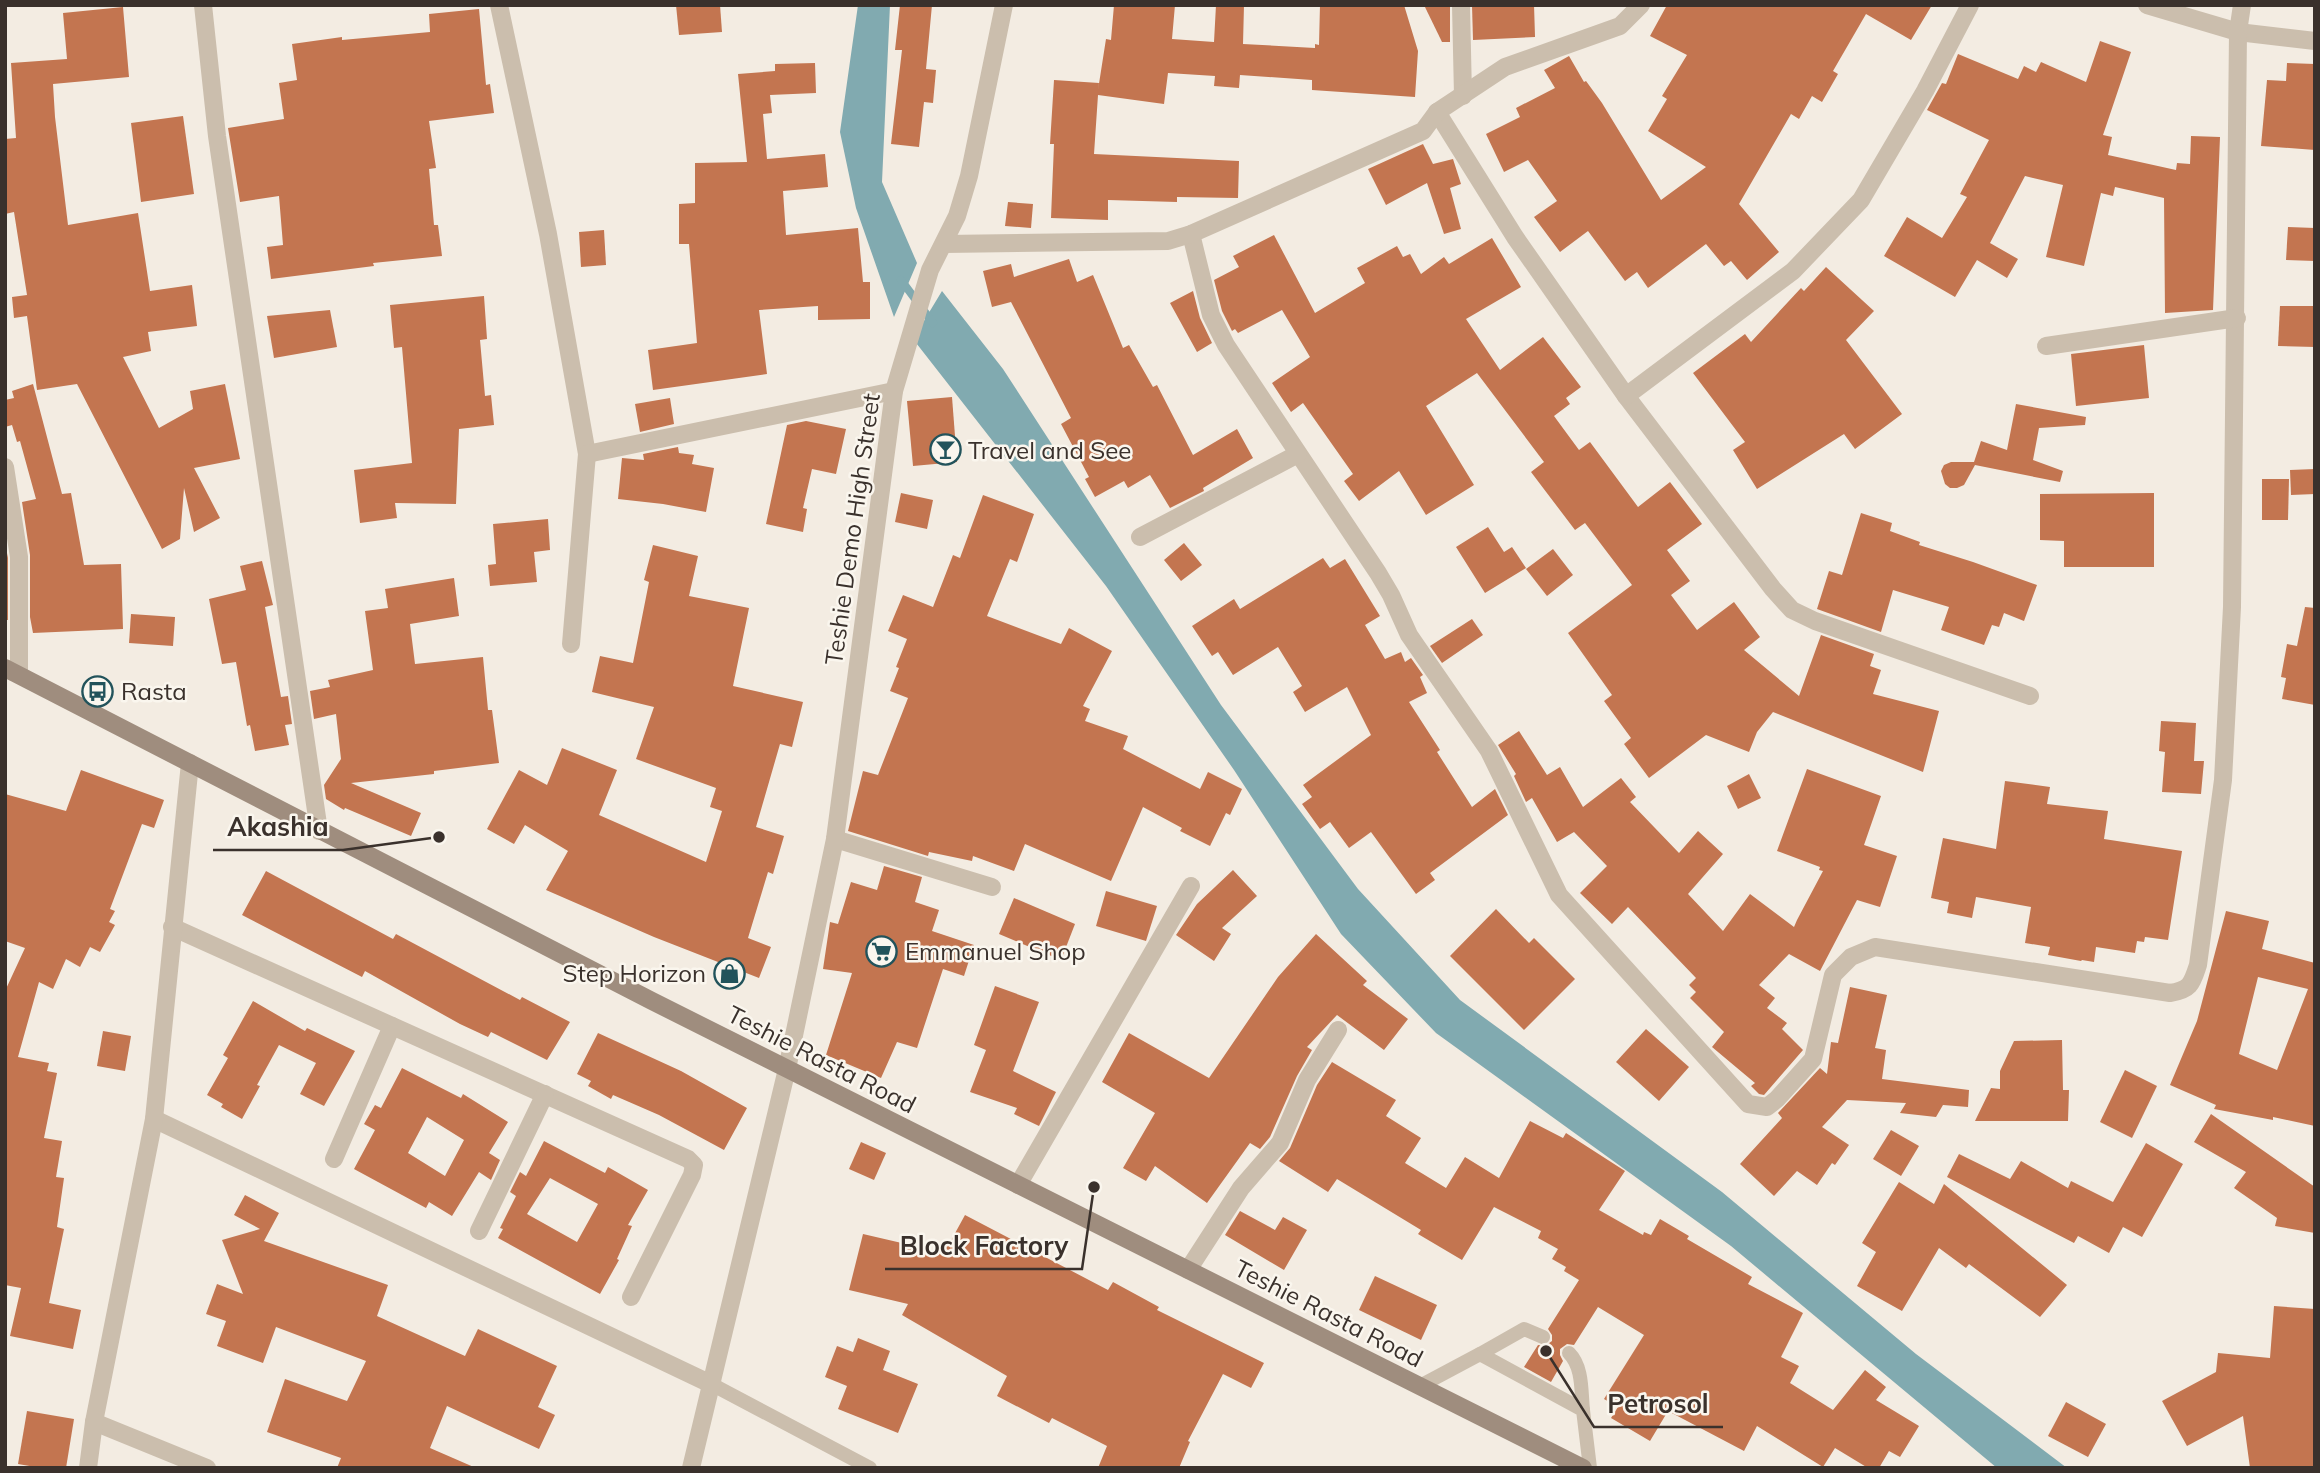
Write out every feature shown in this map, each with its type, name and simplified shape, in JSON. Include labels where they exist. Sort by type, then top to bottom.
[{"type":"main road","name":"Teshie Rasta Road","points":[[9,670],[787,1069],[1583,1468]]},
{"type":"street","points":[[203,5],[217,136],[319,831]]},
{"type":"street","points":[[499,5],[548,234],[587,454],[571,644]]},
{"type":"street","name":"Teshie Demo High Street","points":[[691,1468],[787,1069],[835,839],[894,391],[930,270],[957,216],[970,176],[1004,5]]},
{"type":"street","points":[[1461,5],[1463,96]]},
{"type":"street","points":[[944,244],[1168,242],[1423,131],[1437,112],[1506,67],[1620,26],[1641,5]]},
{"type":"street","points":[[1626,396],[1793,271],[1861,200],[1925,91],[1970,5]]},
{"type":"street","points":[[2147,5],[2238,32],[2315,41]]},
{"type":"street","points":[[1191,234],[1211,315],[1226,345],[1378,573],[1409,635],[1489,751],[1559,895],[1748,1104],[1767,1107],[1777,1100],[1813,1059],[1832,975],[1851,957],[1875,947],[2170,993],[2184,991],[2193,981],[2198,965],[2223,780],[2232,607],[2238,32],[2242,5]]},
{"type":"street","points":[[1437,112],[1515,237],[1626,396],[1773,589],[1792,610],[1815,621],[2030,696]]},
{"type":"street","points":[[2046,346],[2237,318]]},
{"type":"street","points":[[587,454],[894,391]]},
{"type":"street","points":[[1140,537],[1298,454]]},
{"type":"street","points":[[5,467],[19,557],[19,672],[9,670]]},
{"type":"street","points":[[88,1468],[94,1422],[154,1119],[190,763]]},
{"type":"street","points":[[835,839],[992,887]]},
{"type":"street","points":[[1018,1185],[1192,886]]},
{"type":"street","points":[[172,927],[688,1159],[694,1165],[692,1175],[631,1297]]},
{"type":"street","points":[[334,1159],[392,1026]]},
{"type":"street","points":[[1188,1270],[1241,1188],[1280,1143],[1307,1080],[1338,1030]]},
{"type":"street","points":[[479,1231],[545,1094]]},
{"type":"street","points":[[154,1119],[713,1385]]},
{"type":"street","points":[[94,1422],[207,1468]]},
{"type":"lane","points":[[1420,1386],[1524,1329],[1543,1337]]},
{"type":"lane","points":[[1569,1353],[1576,1360],[1579,1370],[1590,1468]]},
{"type":"lane","points":[[1480,1354],[1583,1410]]},
{"type":"lane","points":[[713,1385],[870,1468]]},
{"type":"water","points":[[858,5],[890,5],[882,182],[917,263],[894,317],[856,208],[840,132]]},
{"type":"water","points":[[942,291],[1003,369],[1221,705],[1358,889],[1460,1000],[1722,1192],[1916,1354],[2067,1468],[1997,1468],[1731,1246],[1436,1033],[1341,934],[1234,770],[1106,586],[913,339]]},
{"type":"building","points":[[676,5],[720,5],[722,32],[679,35]]},
{"type":"building","points":[[900,5],[932,5],[926,69],[936,70],[933,103],[924,102],[919,147],[891,144],[902,50],[895,50]]},
{"type":"building","points":[[1114,5],[1175,5],[1172,39],[1214,42],[1216,5],[1244,5],[1243,44],[1315,48],[1315,44],[1319,45],[1320,5],[1404,5],[1418,51],[1415,97],[1312,90],[1312,80],[1240,75],[1239,88],[1214,86],[1215,76],[1168,73],[1164,104],[1098,95],[1094,154],[1239,161],[1238,198],[1177,197],[1177,202],[1108,200],[1108,220],[1051,218],[1054,144],[1050,144],[1054,80],[1099,83],[1098,90],[1106,39],[1111,40]]},
{"type":"building","points":[[1424,5],[1450,5],[1450,42],[1442,42]]},
{"type":"building","points":[[1472,5],[1534,5],[1535,37],[1473,40]]},
{"type":"building","points":[[1667,5],[1932,5],[1911,40],[1866,14],[1833,71],[1838,74],[1822,102],[1812,96],[1799,119],[1791,114],[1739,204],[1779,252],[1747,280],[1731,261],[1724,266],[1706,244],[1648,288],[1637,272],[1625,281],[1588,231],[1560,252],[1534,217],[1557,201],[1528,160],[1504,172],[1486,134],[1520,117],[1516,108],[1555,88],[1544,70],[1569,56],[1584,82],[1586,81],[1602,103],[1661,200],[1706,167],[1648,131],[1667,99],[1662,96],[1687,55],[1650,36]]},
{"type":"building","points":[[123,7],[129,77],[53,84],[68,225],[138,213],[150,291],[192,285],[197,326],[148,332],[151,351],[123,357],[159,428],[193,409],[190,391],[225,384],[240,459],[194,468],[220,518],[194,532],[184,488],[180,539],[162,549],[77,384],[37,390],[27,316],[14,318],[12,297],[27,295],[14,212],[5,214],[5,139],[16,138],[11,63],[67,59],[63,13]]},
{"type":"building","points":[[479,9],[486,85],[490,84],[494,113],[429,121],[436,168],[429,169],[434,225],[438,225],[442,256],[373,263],[374,266],[271,279],[267,247],[283,245],[279,196],[240,202],[228,128],[284,119],[279,83],[297,80],[292,44],[342,37],[342,40],[430,32],[429,14]]},
{"type":"building","points":[[2100,41],[2131,52],[2103,135],[2112,137],[2108,155],[2176,170],[2177,163],[2190,164],[2191,136],[2220,137],[2213,310],[2165,313],[2164,198],[2115,187],[2113,196],[2101,193],[2084,266],[2046,257],[2063,185],[2025,176],[1990,243],[2018,259],[2007,278],[1977,260],[1955,297],[1884,256],[1907,217],[1942,238],[1967,197],[1960,194],[1989,140],[1927,110],[1942,83],[1946,84],[1958,54],[2018,79],[2024,66],[2036,72],[2041,62],[2086,82]]},
{"type":"building","points":[[815,63],[816,93],[770,95],[772,113],[763,114],[767,159],[825,154],[828,187],[783,191],[786,235],[858,228],[863,282],[870,282],[870,319],[818,320],[818,306],[759,310],[767,374],[653,390],[648,350],[697,343],[689,244],[679,244],[679,204],[695,203],[695,163],[747,162],[738,74],[775,71],[775,64]]},
{"type":"building","points":[[2287,63],[2315,64],[2315,150],[2261,146],[2267,80],[2286,81]]},
{"type":"building","points":[[183,116],[194,194],[141,202],[131,123]]},
{"type":"building","points":[[1423,144],[1433,164],[1453,159],[1461,184],[1450,188],[1461,229],[1444,234],[1427,183],[1386,205],[1368,169]]},
{"type":"building","points":[[1008,202],[1033,204],[1031,228],[1005,226]]},
{"type":"building","points":[[2288,227],[2315,228],[2315,261],[2286,260]]},
{"type":"building","points":[[604,230],[606,265],[581,267],[579,232]]},
{"type":"building","points":[[1274,235],[1315,313],[1365,283],[1357,268],[1397,246],[1403,257],[1410,254],[1421,274],[1444,257],[1449,264],[1492,238],[1521,287],[1466,319],[1500,370],[1543,337],[1581,387],[1566,398],[1570,404],[1554,416],[1579,450],[1590,442],[1638,507],[1670,482],[1702,524],[1667,550],[1690,581],[1671,595],[1697,630],[1734,602],[1760,637],[1744,650],[1799,696],[1821,635],[1874,654],[1870,666],[1881,670],[1873,694],[1939,711],[1923,772],[1773,712],[1757,732],[1749,752],[1706,735],[1649,778],[1624,744],[1631,738],[1604,701],[1612,695],[1568,633],[1632,585],[1585,523],[1575,530],[1531,472],[1544,462],[1477,373],[1426,406],[1474,485],[1426,515],[1399,471],[1359,501],[1344,481],[1353,474],[1303,403],[1291,412],[1272,383],[1310,357],[1282,310],[1238,333],[1235,329],[1232,331],[1222,311],[1214,280],[1239,267],[1233,256]]},
{"type":"building","points":[[1069,259],[1077,282],[1093,275],[1123,348],[1129,345],[1153,387],[1157,385],[1193,455],[1237,429],[1253,458],[1203,488],[1204,491],[1170,508],[1150,475],[1128,488],[1124,481],[1095,497],[1085,479],[1089,477],[1061,424],[1071,418],[1011,302],[992,307],[983,271],[1011,264],[1014,277]]},
{"type":"building","points":[[1826,267],[1874,311],[1846,340],[1902,414],[1855,449],[1844,434],[1757,489],[1733,450],[1745,442],[1693,373],[1745,334],[1751,342],[1801,288],[1804,291]]},
{"type":"building","points":[[1193,291],[1200,318],[1212,343],[1197,352],[1170,303]]},
{"type":"building","points":[[484,296],[487,339],[480,340],[485,396],[491,395],[494,425],[459,429],[456,504],[395,503],[397,518],[360,523],[354,470],[412,463],[402,347],[394,348],[390,305]]},
{"type":"building","points":[[2280,306],[2315,306],[2315,347],[2278,346]]},
{"type":"building","points":[[330,310],[337,347],[274,358],[267,316]]},
{"type":"building","points":[[2144,345],[2149,398],[2076,406],[2071,354]]},
{"type":"building","points":[[33,384],[62,494],[71,493],[84,565],[121,564],[123,629],[33,633],[30,617],[30,555],[22,502],[36,499],[20,441],[17,442],[12,425],[5,427],[5,400],[14,398],[12,391]]},
{"type":"building","points":[[952,397],[957,462],[913,466],[907,401]]},
{"type":"building","points":[[670,398],[674,424],[640,432],[635,404]]},
{"type":"building","points":[[2016,404],[2086,417],[2085,425],[2039,428],[2033,460],[2063,471],[2060,482],[1975,465],[1964,485],[1950,488],[1945,484],[1941,471],[1944,465],[1951,462],[1974,462],[1981,441],[2007,450]]},
{"type":"building","points":[[806,421],[846,429],[836,474],[812,469],[803,508],[807,509],[803,532],[766,524],[787,425]]},
{"type":"building","points":[[678,447],[679,453],[694,455],[692,464],[714,468],[706,512],[618,499],[622,458],[644,460],[643,454]]},
{"type":"building","points":[[2315,469],[2315,494],[2291,495],[2290,470]]},
{"type":"building","points":[[2262,479],[2289,479],[2288,520],[2262,520]]},
{"type":"building","points":[[901,493],[933,500],[927,529],[895,522]]},
{"type":"building","points":[[2154,493],[2154,567],[2064,567],[2064,541],[2040,540],[2040,494]]},
{"type":"building","points":[[983,495],[1034,514],[1017,562],[1010,559],[987,616],[1061,644],[1069,628],[1112,651],[1083,706],[1090,709],[1085,721],[1128,736],[1123,749],[1200,789],[1208,772],[1242,789],[1230,815],[1226,813],[1210,846],[1180,831],[1182,828],[1143,807],[1111,881],[1025,844],[1014,871],[973,856],[972,861],[929,852],[928,856],[848,831],[863,771],[878,775],[908,698],[890,691],[907,639],[888,631],[903,595],[933,607],[953,555],[960,558]]},
{"type":"building","points":[[1861,513],[1892,523],[1890,531],[1920,542],[1919,545],[2037,585],[2024,621],[2004,613],[1999,627],[1992,625],[1984,645],[1941,630],[1949,607],[1893,590],[1881,632],[1817,609],[1829,571],[1842,575]]},
{"type":"building","points":[[548,519],[550,550],[534,552],[537,582],[490,586],[488,565],[496,564],[493,524]]},
{"type":"building","points":[[1488,527],[1504,552],[1512,547],[1526,568],[1485,593],[1456,547]]},
{"type":"building","points":[[5,543],[8,558],[8,620],[5,620]]},
{"type":"building","points":[[1184,543],[1202,565],[1181,581],[1164,560]]},
{"type":"building","points":[[653,545],[698,556],[689,596],[749,608],[733,686],[803,702],[792,747],[780,744],[756,827],[784,836],[773,874],[768,872],[748,938],[771,947],[759,978],[654,937],[546,890],[568,851],[525,825],[514,844],[487,829],[519,770],[547,785],[562,748],[617,770],[599,815],[706,862],[722,811],[710,807],[716,788],[636,759],[654,707],[592,692],[600,656],[633,663],[649,582],[644,580]]},
{"type":"building","points":[[1553,549],[1573,575],[1547,596],[1526,569]]},
{"type":"building","points":[[1323,558],[1330,568],[1345,559],[1380,616],[1365,625],[1385,659],[1401,652],[1405,662],[1411,658],[1423,675],[1420,677],[1427,693],[1409,702],[1472,807],[1495,789],[1508,815],[1430,873],[1435,880],[1416,894],[1371,832],[1349,848],[1330,822],[1320,829],[1302,804],[1312,797],[1303,785],[1371,735],[1347,687],[1305,712],[1293,692],[1302,686],[1278,647],[1233,675],[1218,652],[1212,656],[1192,626],[1234,599],[1240,609]]},
{"type":"building","points":[[262,561],[273,605],[265,607],[281,697],[288,696],[292,724],[285,725],[289,745],[255,751],[250,725],[247,726],[236,662],[222,664],[209,599],[246,590],[240,566]]},
{"type":"building","points":[[454,578],[459,616],[410,624],[415,664],[483,657],[488,710],[492,710],[499,763],[434,771],[434,774],[351,783],[421,813],[411,836],[345,808],[344,810],[326,799],[324,785],[341,759],[336,714],[314,719],[310,691],[330,687],[328,680],[373,670],[365,611],[388,608],[385,589]]},
{"type":"building","points":[[2305,607],[2315,608],[2315,705],[2282,699],[2286,678],[2281,677],[2287,644],[2297,646]]},
{"type":"building","points":[[131,614],[175,617],[173,646],[129,643]]},
{"type":"building","points":[[1472,619],[1483,635],[1442,663],[1430,646]]},
{"type":"building","points":[[2161,721],[2196,723],[2194,761],[2204,761],[2201,794],[2162,792],[2165,752],[2159,751]]},
{"type":"building","points":[[1519,731],[1547,775],[1560,767],[1583,807],[1621,778],[1636,797],[1630,802],[1679,853],[1698,831],[1723,854],[1688,894],[1723,931],[1750,894],[1794,927],[1823,871],[1819,870],[1820,867],[1777,851],[1807,769],[1881,796],[1864,845],[1897,856],[1880,907],[1857,900],[1820,971],[1789,954],[1759,985],[1775,998],[1767,1008],[1787,1023],[1782,1029],[1803,1050],[1764,1095],[1751,1086],[1755,1083],[1712,1047],[1724,1032],[1690,998],[1696,992],[1689,985],[1696,978],[1628,907],[1612,924],[1580,893],[1607,866],[1574,832],[1557,842],[1532,798],[1526,802],[1514,776],[1516,774],[1498,745]]},
{"type":"building","points":[[81,770],[164,800],[154,828],[142,824],[110,909],[115,911],[109,922],[115,925],[100,952],[90,947],[80,967],[66,959],[53,989],[39,982],[18,1057],[49,1063],[47,1071],[57,1073],[44,1138],[62,1141],[56,1177],[64,1178],[57,1227],[64,1229],[49,1303],[81,1310],[73,1349],[10,1336],[21,1288],[5,1285],[5,991],[25,948],[5,941],[5,794],[66,811]]},
{"type":"building","points":[[1749,774],[1761,798],[1738,809],[1727,786]]},
{"type":"building","points":[[2005,781],[2050,787],[2047,804],[2108,811],[2104,839],[2182,851],[2168,940],[2145,937],[2144,942],[2137,941],[2135,953],[2096,947],[2094,962],[2081,961],[2048,955],[2050,947],[2025,943],[2031,907],[1976,897],[1972,918],[1947,913],[1949,902],[1931,898],[1943,838],[1996,849]]},
{"type":"building","points":[[884,866],[922,877],[915,902],[939,910],[932,931],[974,945],[964,976],[943,969],[917,1048],[897,1042],[881,1078],[826,1055],[852,973],[823,969],[830,922],[838,924],[851,882],[877,890]]},
{"type":"building","points":[[1233,870],[1257,896],[1222,928],[1231,934],[1214,961],[1176,935],[1197,904]]},
{"type":"building","points":[[266,871],[393,939],[396,934],[520,1000],[522,997],[570,1022],[547,1060],[491,1032],[488,1037],[460,1024],[365,971],[362,977],[242,915]]},
{"type":"building","points":[[1106,891],[1157,906],[1146,941],[1096,926]]},
{"type":"building","points":[[1014,898],[1075,924],[1061,960],[999,934]]},
{"type":"building","points":[[1496,909],[1529,943],[1534,938],[1575,979],[1524,1030],[1450,956]]},
{"type":"building","points":[[2226,911],[2269,921],[2262,949],[2315,963],[2315,1126],[2214,1109],[2216,1105],[2170,1085],[2197,1021]],"holes":[[[2258,977],[2308,989],[2277,1070],[2239,1054]]]},
{"type":"building","points":[[1316,934],[1367,981],[1363,985],[1408,1019],[1384,1050],[1337,1015],[1307,1047],[1312,1050],[1297,1076],[1270,1137],[1260,1149],[1250,1143],[1207,1203],[1155,1166],[1146,1181],[1123,1168],[1155,1113],[1102,1082],[1129,1033],[1209,1078],[1278,977]]},
{"type":"building","points":[[995,986],[1039,1002],[1013,1071],[1056,1092],[1039,1126],[1014,1114],[1017,1108],[970,1092],[986,1050],[974,1045]]},
{"type":"building","points":[[1850,987],[1887,995],[1875,1048],[1886,1050],[1882,1079],[1969,1090],[1968,1107],[1943,1105],[1936,1117],[1900,1113],[1906,1103],[1847,1100],[1822,1127],[1849,1145],[1835,1165],[1832,1163],[1817,1185],[1797,1171],[1774,1196],[1740,1164],[1782,1118],[1778,1113],[1820,1068],[1827,1074],[1831,1042],[1838,1043]]},
{"type":"building","points":[[253,1001],[305,1031],[307,1028],[355,1051],[324,1106],[300,1094],[316,1063],[279,1045],[242,1119],[207,1095],[228,1058],[223,1055]]},
{"type":"building","points":[[1646,1029],[1689,1067],[1659,1101],[1616,1062]]},
{"type":"building","points":[[103,1031],[131,1036],[125,1071],[97,1066]]},
{"type":"building","points":[[598,1033],[681,1071],[747,1108],[724,1150],[659,1115],[613,1095],[611,1099],[588,1086],[591,1081],[577,1074]]},
{"type":"building","points":[[2062,1040],[2063,1090],[2069,1090],[2068,1121],[1975,1121],[1991,1088],[2000,1089],[2000,1071],[2014,1041]]},
{"type":"building","points":[[1332,1062],[1396,1100],[1386,1116],[1421,1138],[1405,1163],[1446,1188],[1465,1157],[1499,1178],[1530,1121],[1563,1138],[1566,1133],[1625,1171],[1599,1210],[1643,1235],[1644,1232],[1651,1235],[1660,1219],[1689,1236],[1687,1239],[1752,1277],[1748,1284],[1803,1313],[1781,1357],[1799,1366],[1790,1383],[1833,1410],[1865,1370],[1886,1387],[1876,1400],[1919,1426],[1900,1457],[1889,1451],[1879,1468],[1868,1468],[1835,1448],[1823,1467],[1757,1426],[1744,1451],[1668,1411],[1650,1441],[1611,1418],[1618,1407],[1604,1399],[1644,1335],[1598,1307],[1574,1345],[1567,1344],[1560,1349],[1563,1361],[1551,1382],[1524,1367],[1538,1345],[1545,1346],[1552,1341],[1548,1329],[1579,1280],[1564,1271],[1566,1267],[1552,1259],[1558,1249],[1538,1238],[1541,1231],[1494,1207],[1462,1260],[1418,1234],[1421,1230],[1337,1179],[1328,1192],[1279,1161],[1290,1148],[1317,1085]]},
{"type":"building","points":[[402,1068],[461,1098],[463,1094],[508,1122],[489,1153],[500,1160],[491,1180],[479,1172],[452,1216],[429,1202],[426,1208],[354,1169],[375,1130],[364,1124],[375,1105],[381,1108]],"holes":[[[427,1117],[464,1140],[445,1176],[408,1153]]]},
{"type":"building","points":[[2125,1070],[2157,1086],[2132,1138],[2100,1122]]},
{"type":"building","points":[[2211,1114],[2315,1187],[2315,1233],[2275,1226],[2277,1218],[2234,1188],[2246,1172],[2194,1142]]},
{"type":"building","points":[[1891,1130],[1919,1146],[1901,1176],[1873,1159]]},
{"type":"building","points":[[544,1141],[605,1173],[608,1167],[648,1190],[628,1225],[632,1226],[617,1259],[619,1260],[600,1294],[498,1238],[503,1229],[500,1228],[516,1196],[510,1192],[520,1172],[526,1176]],"holes":[[[550,1178],[598,1204],[577,1242],[527,1214]]]},
{"type":"building","points":[[861,1142],[886,1153],[874,1180],[849,1169]]},
{"type":"building","points":[[2146,1143],[2183,1164],[2142,1237],[2123,1227],[2109,1253],[2078,1236],[2074,1243],[1947,1177],[1959,1154],[2010,1179],[2021,1161],[2068,1188],[2071,1181],[2113,1202]]},
{"type":"building","points":[[1899,1182],[1934,1204],[1944,1184],[2067,1285],[2040,1317],[1969,1264],[1966,1268],[1939,1248],[1902,1311],[1857,1286],[1876,1252],[1862,1243]]},
{"type":"building","points":[[245,1195],[279,1213],[264,1241],[388,1285],[377,1316],[465,1356],[478,1329],[557,1366],[538,1407],[555,1415],[539,1449],[447,1406],[430,1448],[476,1468],[337,1468],[341,1458],[267,1432],[285,1379],[347,1401],[366,1361],[276,1327],[263,1363],[217,1346],[226,1321],[206,1314],[217,1284],[243,1294],[222,1240],[260,1229],[234,1215]]},
{"type":"building","points":[[1240,1211],[1275,1230],[1283,1217],[1307,1230],[1284,1270],[1225,1235]]},
{"type":"building","points":[[965,1215],[1108,1290],[1113,1282],[1159,1307],[1157,1310],[1264,1363],[1251,1388],[1223,1374],[1188,1441],[1190,1442],[1179,1468],[1098,1468],[1107,1446],[1052,1418],[1049,1423],[997,1396],[1007,1376],[902,1315],[908,1304],[849,1290],[863,1234],[936,1251],[941,1243],[948,1246]]},
{"type":"building","points":[[1375,1276],[1437,1305],[1421,1340],[1359,1310]]},
{"type":"building","points":[[2274,1306],[2315,1309],[2315,1468],[2250,1468],[2243,1416],[2187,1446],[2162,1401],[2216,1372],[2218,1353],[2270,1358]]},
{"type":"building","points":[[858,1338],[890,1351],[883,1370],[918,1384],[898,1433],[838,1409],[847,1386],[825,1377],[837,1346],[853,1352]]},
{"type":"building","points":[[2066,1402],[2106,1424],[2088,1457],[2048,1436]]},
{"type":"building","points":[[27,1411],[74,1419],[66,1468],[18,1464]]},
{"type":"waterway","points":[[901,280],[933,323]]},
{"type":"place","name":"Travel and See","points":[[945,450]]},
{"type":"place","name":"Rasta","points":[[98,691]]},
{"type":"place","name":"Akashia","points":[[439,837]]},
{"type":"place","name":"Emmanuel Shop","points":[[882,951]]},
{"type":"place","name":"Step Horizon","points":[[729,973]]},
{"type":"place","name":"Block Factory","points":[[1094,1187]]},
{"type":"place","name":"Petrosol","points":[[1546,1351]]}]
